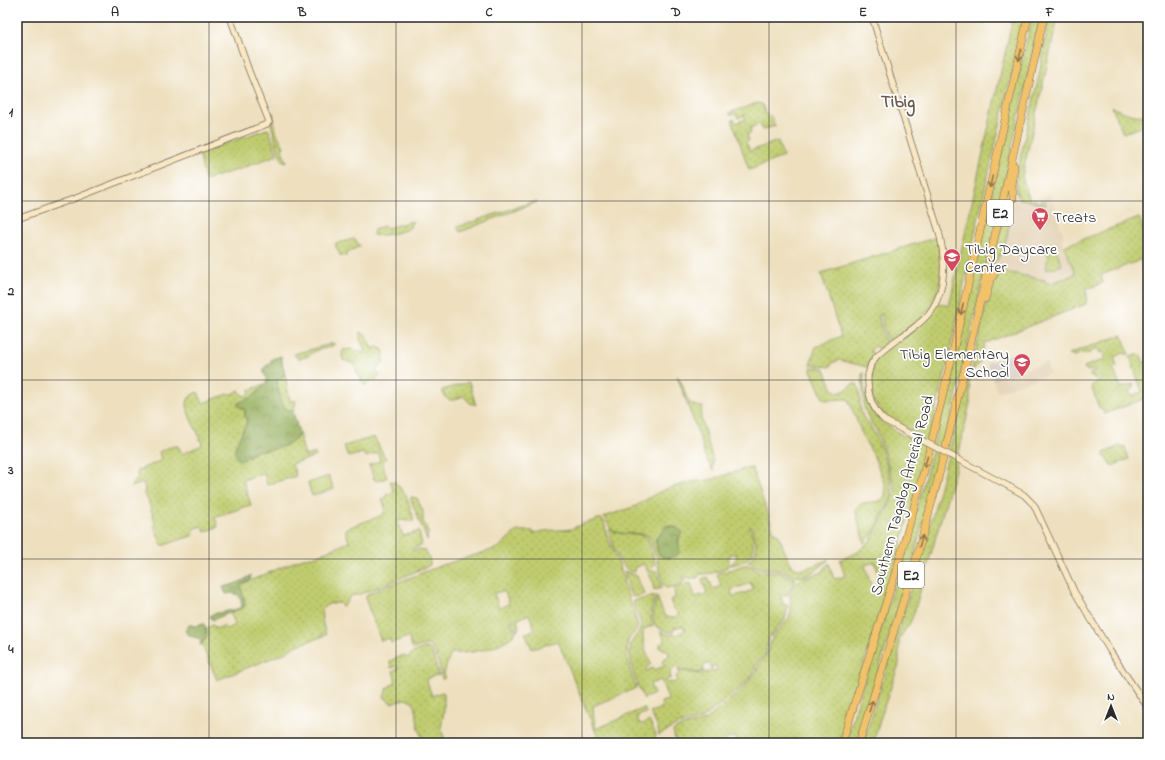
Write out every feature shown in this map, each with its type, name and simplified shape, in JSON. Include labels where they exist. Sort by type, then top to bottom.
[{"type":"highway","name":"Southern Tagalog Arterial Road","points":[[842,743],[900,558],[927,460],[950,365],[1028,17]]},
{"type":"highway","name":"Southern Tagalog Arterial Road","points":[[859,743],[915,563],[956,406],[1043,19]]},
{"type":"highway","points":[[1013,198],[1015,162],[1034,81],[1043,19]]},
{"type":"highway","points":[[956,406],[968,372],[988,287],[998,268]]},
{"type":"street","points":[[17,219],[76,198],[267,124],[269,122],[268,118],[249,71],[230,17]]},
{"type":"street","points":[[872,17],[939,232],[944,255],[944,270],[940,292],[931,310],[918,324],[876,357],[871,364],[868,375],[870,400],[884,420],[1024,494],[1034,505],[1074,591],[1110,651],[1148,708]]},
{"type":"shaded area","points":[[1022,176],[1030,201],[1050,194],[1064,237],[1061,239],[1077,274],[1049,284],[986,285],[1009,185]]},
{"type":"shaded area","points":[[1015,353],[1021,371],[993,380],[987,363]]},
{"type":"shaded area","name":"Tibig Elementary School","points":[[1047,362],[1050,374],[997,392],[993,380]]},
{"type":"green space","points":[[1013,17],[1025,17],[976,228],[946,370],[914,496],[898,555],[839,743],[733,743],[736,740],[736,737],[728,738],[724,743],[676,743],[673,731],[685,725],[706,720],[738,693],[755,674],[760,662],[766,656],[773,636],[789,618],[791,612],[790,593],[795,583],[822,572],[829,563],[834,579],[845,576],[840,560],[858,552],[871,540],[895,494],[895,488],[877,431],[868,418],[864,407],[862,374],[864,373],[864,388],[867,399],[871,409],[877,417],[894,430],[916,442],[918,434],[885,415],[874,402],[871,393],[873,368],[880,356],[928,318],[938,303],[949,306]],"holes":[[[875,562],[879,577],[874,594],[865,565]]]},
{"type":"green space","points":[[1032,17],[1041,17],[955,402],[913,560],[856,743],[845,743],[903,559],[931,455]]},
{"type":"green space","points":[[1049,17],[1058,17],[1022,176],[1030,201],[1035,199],[1037,203],[1020,199],[1017,194],[1016,176],[1039,76]]},
{"type":"green space","points":[[757,103],[762,104],[766,115],[771,116],[775,126],[762,130],[760,124],[750,128],[751,133],[747,134],[749,141],[746,142],[750,151],[778,141],[783,157],[749,170],[732,120],[734,119],[736,123],[746,119],[744,115],[738,118],[736,114],[730,115],[729,113]]},
{"type":"green space","points":[[1112,107],[1134,115],[1148,114],[1148,125],[1123,133]]},
{"type":"green space","points":[[273,112],[276,132],[284,147],[282,150],[287,162],[283,161],[278,151],[269,115]]},
{"type":"green space","points":[[267,129],[269,130],[277,155],[205,180],[199,153]]},
{"type":"green space","points":[[1045,200],[1046,205],[1037,203]]},
{"type":"green space","points":[[537,202],[460,232],[457,227],[529,203]]},
{"type":"green space","points":[[1007,204],[1010,217],[1007,236],[1001,254],[992,265]]},
{"type":"green space","points":[[1139,218],[1146,235],[1148,234],[1148,257],[1101,275],[1103,283],[1086,289],[1086,304],[985,342],[980,362],[973,370],[969,384],[970,403],[955,470],[914,613],[910,623],[899,639],[899,664],[873,743],[863,743],[933,514],[973,364],[990,286],[1001,271],[1045,280],[1049,284],[1076,274],[1064,246]]},
{"type":"green space","points":[[413,221],[410,227],[404,231],[386,235],[373,235],[374,230],[383,226],[387,228]]},
{"type":"green space","points":[[937,237],[941,262],[940,283],[932,304],[926,313],[910,329],[890,341],[888,340],[883,328],[882,314],[879,315],[881,329],[887,344],[879,349],[875,346],[870,351],[874,355],[867,367],[839,360],[832,363],[830,367],[810,365],[816,347],[841,336],[821,273]]},
{"type":"green space","points":[[353,239],[356,240],[360,246],[348,252],[346,256],[340,255],[335,244]]},
{"type":"green space","points":[[1053,245],[1055,246],[1062,265],[1046,270],[1049,248]]},
{"type":"green space","points":[[361,332],[367,336],[372,349],[377,347],[382,349],[384,352],[383,364],[376,370],[380,376],[376,380],[370,381],[367,385],[364,385],[354,364],[343,360],[342,355],[343,350],[351,349],[365,353],[360,339]]},
{"type":"green space","points":[[1122,335],[1129,354],[1124,353],[1114,357],[1117,366],[1113,368],[1121,388],[1133,384],[1134,388],[1129,391],[1131,396],[1142,392],[1130,357],[1140,354],[1144,363],[1148,361],[1148,395],[1144,397],[1144,399],[1104,414],[1102,408],[1099,408],[1091,386],[1102,379],[1099,376],[1096,379],[1090,376],[1096,369],[1087,371],[1084,367],[1105,359],[1103,352],[1100,353],[1097,348],[1092,350],[1090,353],[1080,353],[1076,356],[1068,354]]},
{"type":"green space","points":[[334,343],[332,346],[317,350],[305,357],[297,358],[294,354]]},
{"type":"green space","points":[[281,356],[285,375],[277,379],[279,394],[285,408],[293,412],[299,433],[290,443],[276,448],[257,451],[241,461],[237,457],[235,447],[247,421],[245,417],[245,410],[238,405],[238,403],[252,396],[261,389],[267,381],[264,368],[272,359]]},
{"type":"green space","points":[[818,367],[825,369],[832,388],[838,393],[846,390],[852,384],[857,384],[863,417],[877,438],[889,474],[892,497],[873,533],[864,543],[855,509],[863,503],[881,501],[885,496],[886,487],[848,399],[826,400],[823,398],[811,370],[811,368]]},
{"type":"green space","points":[[285,375],[290,401],[295,400],[296,402],[293,412],[286,409],[283,405],[278,390],[277,379]]},
{"type":"green space","points":[[677,376],[683,386],[688,400],[696,406],[703,407],[701,418],[713,461],[713,471],[704,454],[702,444]]},
{"type":"green space","points":[[469,382],[476,405],[470,403],[463,396],[454,400],[449,400],[445,397],[442,390]]},
{"type":"green space","points":[[263,386],[253,398],[240,402],[241,408],[245,410],[245,417],[247,421],[235,448],[237,459],[243,460],[258,450],[267,450],[289,444],[297,438],[299,433],[305,456],[315,453],[316,456],[292,464],[296,476],[267,485],[264,473],[243,480],[251,505],[215,517],[218,527],[205,532],[202,526],[193,529],[194,535],[162,546],[154,525],[155,521],[147,498],[144,494],[145,489],[143,483],[131,487],[133,482],[138,478],[136,471],[160,461],[161,459],[159,452],[166,449],[178,446],[182,454],[202,445],[187,408],[187,402],[191,396],[198,392],[203,403],[228,394],[233,394],[239,390],[243,396],[248,395],[250,392],[249,390]]},
{"type":"green space","points":[[374,437],[386,459],[382,463],[387,478],[377,481],[374,479],[369,465],[380,461],[378,453],[366,457],[363,453],[348,457],[344,446]]},
{"type":"green space","points":[[1120,446],[1125,448],[1129,459],[1112,466],[1104,456],[1104,453]]},
{"type":"green space","points":[[751,467],[774,532],[778,534],[791,566],[800,569],[829,559],[814,572],[799,577],[784,571],[756,566],[748,561],[754,556],[756,551],[755,540],[751,526],[749,527],[753,536],[753,553],[743,562],[731,565],[737,558],[736,554],[731,554],[728,559],[730,564],[724,569],[712,573],[700,574],[697,578],[688,578],[683,576],[686,580],[684,582],[676,586],[666,588],[663,584],[657,560],[658,558],[655,554],[650,537],[641,534],[615,532],[610,528],[604,517],[636,506],[666,489],[691,482],[709,480]],"holes":[[[668,526],[676,527],[679,530],[681,534],[679,542],[670,558],[662,557],[657,550],[656,538]]]},
{"type":"green space","points":[[329,476],[334,489],[312,496],[308,483]]},
{"type":"green space","points":[[390,481],[395,482],[406,495],[414,520],[399,520],[398,522],[403,536],[419,531],[422,545],[412,549],[413,551],[420,549],[425,550],[430,561],[430,565],[385,585],[350,596],[346,603],[342,606],[340,603],[326,605],[323,608],[322,618],[326,635],[293,647],[287,652],[217,680],[202,645],[207,633],[206,628],[213,625],[216,629],[223,626],[226,629],[235,624],[230,613],[242,608],[245,602],[240,585],[303,558],[313,557],[349,542],[345,529],[380,516],[384,513],[385,507],[382,499],[387,497],[386,495],[394,492]]},
{"type":"green space","points":[[411,497],[417,498],[423,511],[423,521],[428,532],[427,540],[411,500]]},
{"type":"green space","points":[[598,519],[602,519],[604,522],[607,536],[620,566],[626,591],[638,625],[628,641],[627,647],[629,665],[636,688],[593,706],[596,729],[644,708],[646,713],[637,716],[639,723],[643,724],[649,721],[656,734],[655,739],[645,743],[600,743],[558,641],[532,649],[525,633],[535,630],[529,614],[517,620],[519,627],[517,631],[512,620],[510,621],[515,634],[493,647],[468,653],[451,653],[445,670],[444,679],[442,679],[435,654],[430,646],[424,645],[413,649],[408,637],[391,643],[389,638],[381,641],[366,601],[368,594],[442,565],[498,548],[518,531],[533,531],[533,534],[541,531],[571,529]],"holes":[[[505,592],[509,604],[499,608],[494,593]]]},
{"type":"green space","points":[[665,526],[673,526],[682,532],[678,540],[680,552],[672,558],[662,557],[657,550],[656,538],[661,534]]},
{"type":"green space","points":[[610,529],[614,532],[639,534],[648,538],[655,564],[650,569],[651,571],[657,571],[662,588],[654,590],[652,580],[644,564],[634,568],[634,572],[625,567],[617,556],[609,531]]},
{"type":"green space","points":[[748,565],[759,571],[780,572],[795,579],[787,595],[783,595],[781,597],[783,604],[788,606],[785,619],[769,638],[765,655],[757,662],[753,674],[740,688],[702,719],[677,725],[659,735],[658,728],[650,712],[662,708],[661,702],[668,699],[661,680],[650,684],[654,694],[644,699],[636,680],[630,657],[630,650],[632,641],[640,630],[641,625],[633,601],[654,596],[651,619],[654,626],[645,629],[643,636],[651,664],[645,669],[646,671],[653,668],[654,670],[665,666],[662,663],[669,654],[667,650],[660,648],[660,644],[665,641],[660,631],[673,635],[682,632],[685,629],[682,626],[674,628],[673,633],[658,627],[655,624],[653,616],[656,596],[662,609],[668,617],[671,618],[678,616],[678,613],[673,608],[670,600],[675,598],[674,589],[691,583],[695,597],[707,594],[702,579],[708,577],[713,589],[721,586],[717,574]],"holes":[[[751,583],[753,590],[733,597],[731,590]],[[708,663],[711,669],[716,665],[717,670],[699,674],[678,670],[681,672],[676,676],[677,681],[667,683],[666,680],[671,678],[670,673],[674,668],[697,673],[704,671],[703,667]]]},
{"type":"green space","points":[[624,571],[637,576],[644,594],[636,597],[631,596]]},
{"type":"green space","points":[[251,575],[250,580],[240,585],[245,602],[244,607],[212,620],[210,616],[212,614],[242,607],[239,595],[232,593],[226,594],[223,587],[244,580]]},
{"type":"green space","points":[[204,624],[207,635],[200,645],[201,639],[190,636],[185,631],[189,625],[194,626]]},
{"type":"green space","points":[[424,648],[430,649],[432,652],[439,676],[437,675],[426,679],[432,696],[442,692],[444,693],[444,710],[441,729],[446,743],[424,743],[418,727],[416,708],[413,702],[406,699],[391,703],[384,697],[387,688],[396,682],[393,671],[399,668],[398,666],[391,668],[390,661],[404,655],[408,658],[412,653]]},
{"type":"place","name":"Treats","points":[[1040,231]]},
{"type":"place","name":"Tibig Daycare Center","points":[[952,272]]},
{"type":"place","name":"Tibig Elementary School","points":[[1022,377]]},
{"type":"district","name":"Tibig","points":[[898,101]]}]
